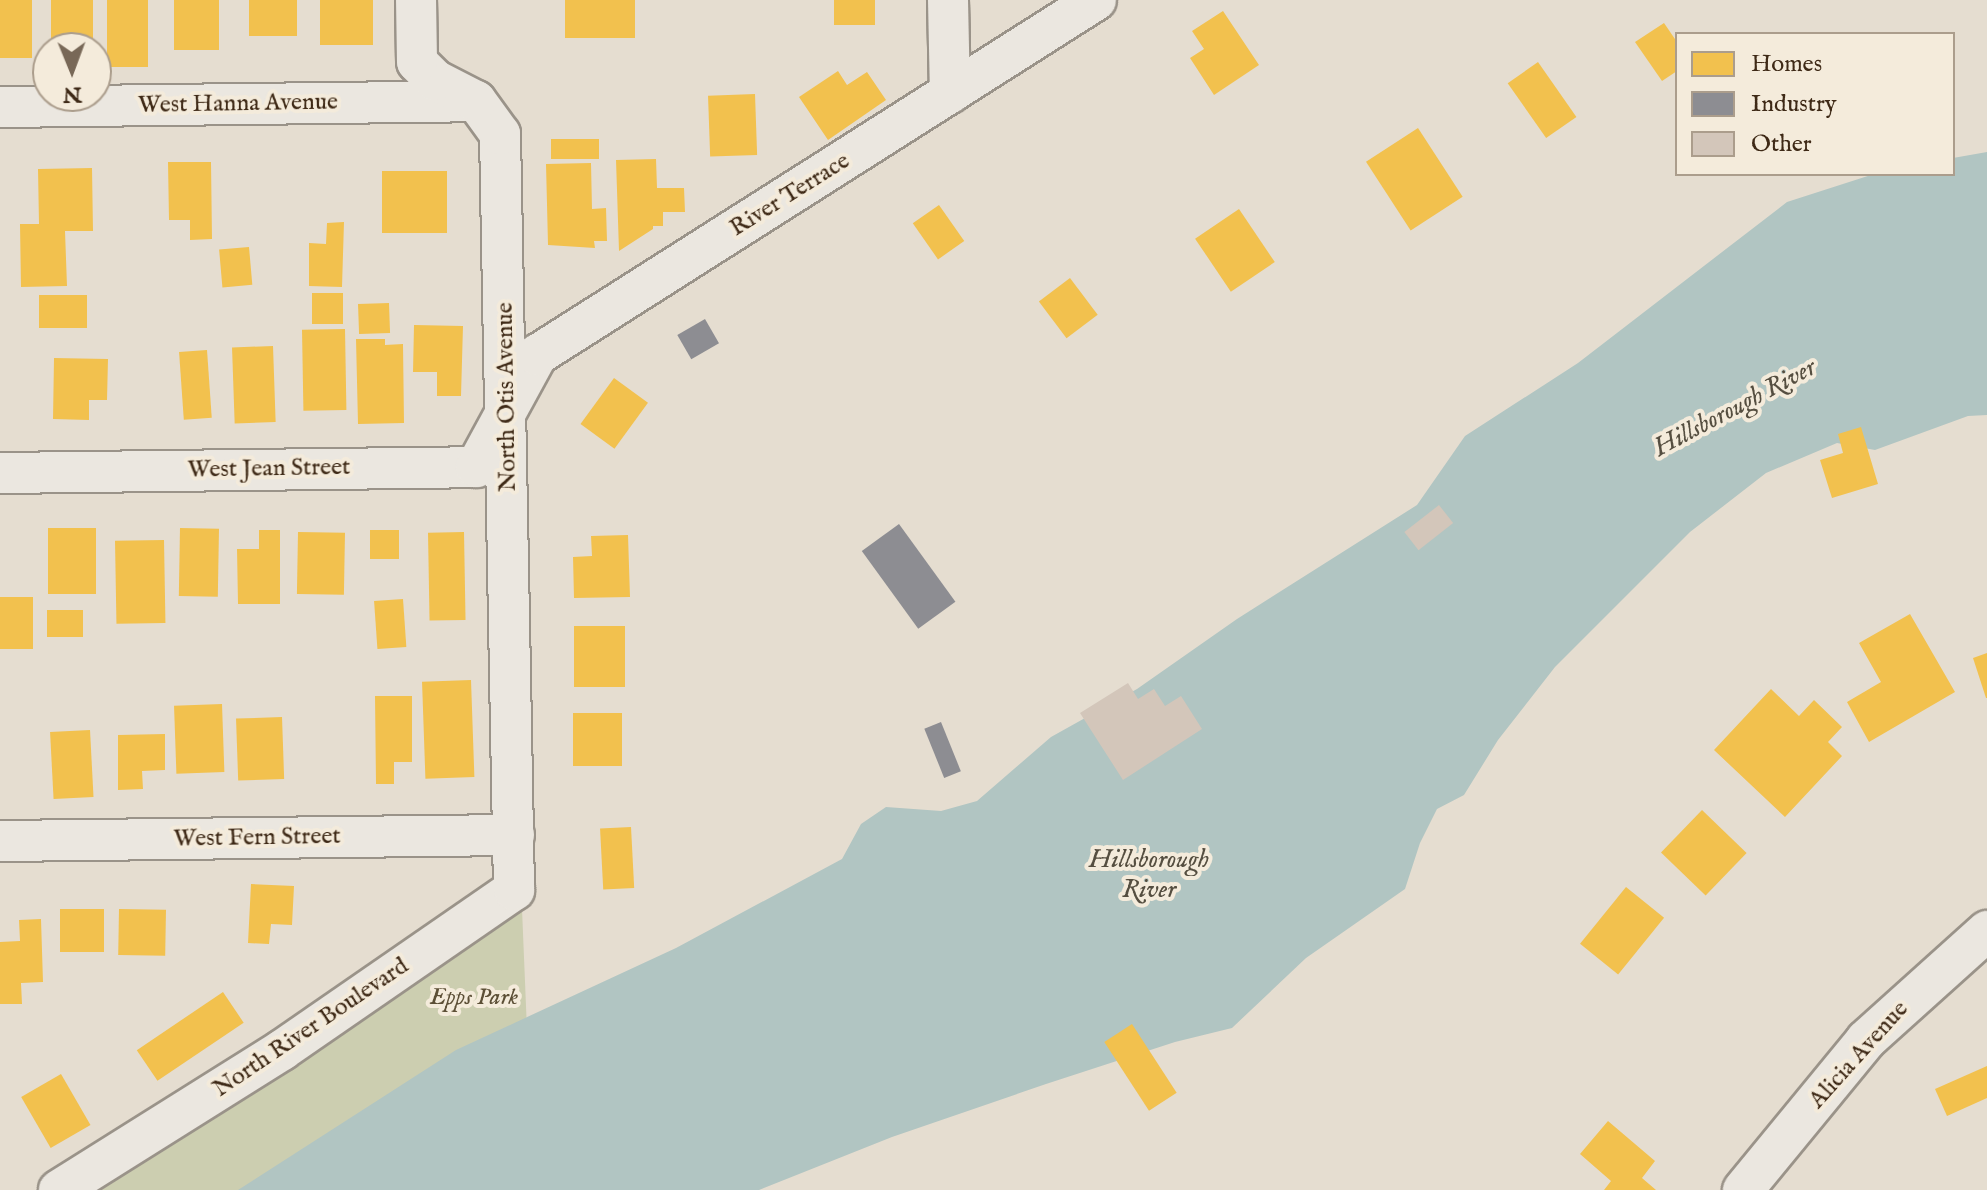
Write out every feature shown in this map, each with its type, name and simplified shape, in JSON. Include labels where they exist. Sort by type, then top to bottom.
[{"type":"street","name":"North Otis Avenue","points":[[416,0],[417,62],[435,80],[476,101],[500,134],[514,835]]},
{"type":"street","points":[[948,0],[950,93]]},
{"type":"street","name":"River Terrace","points":[[507,412],[537,355],[1096,0]]},
{"type":"street","name":"West Hanna Avenue","points":[[0,107],[476,101]]},
{"type":"street","name":"West Jean Street","points":[[0,473],[476,467],[507,412]]},
{"type":"street","name":"West Fern Street","points":[[0,841],[514,835]]},
{"type":"street","name":"North River Boulevard","points":[[59,1190],[282,1050],[514,890],[514,835]]},
{"type":"street","name":"Alicia Avenue","points":[[1743,1190],[1866,1040],[1987,931]]},
{"type":"green space","name":"Epps Park","points":[[522,909],[527,1030],[259,1190],[65,1190]]},
{"type":"water","name":"Hillsborough River","points":[[1987,152],[1987,415],[1968,416],[1875,450],[1837,443],[1766,473],[1690,532],[1555,667],[1498,740],[1464,795],[1437,809],[1420,843],[1405,889],[1306,958],[1232,1028],[1175,1042],[1046,1084],[892,1137],[759,1190],[238,1190],[456,1050],[676,948],[842,859],[861,824],[886,807],[941,811],[977,801],[1051,737],[1137,689],[1237,619],[1417,505],[1465,436],[1578,363],[1787,202],[1868,176],[1955,176],[1955,158]]},
{"type":"building: Homes","points":[[0,0],[32,0],[32,58],[0,58]]},
{"type":"building: Homes","points":[[51,0],[93,0],[93,32],[51,32]]},
{"type":"building: Homes","points":[[107,0],[148,0],[148,67],[112,67],[112,32],[107,32]]},
{"type":"building: Homes","points":[[174,0],[219,0],[219,50],[174,50]]},
{"type":"building: Homes","points":[[249,0],[297,0],[297,36],[249,36]]},
{"type":"building: Homes","points":[[320,0],[373,0],[373,45],[320,45]]},
{"type":"building: Homes","points":[[565,0],[635,0],[635,38],[565,38]]},
{"type":"building: Homes","points":[[834,0],[875,0],[875,25],[834,25]]},
{"type":"building: Homes","points":[[1223,11],[1259,65],[1214,95],[1190,58],[1204,49],[1192,31]]},
{"type":"building: Homes","points":[[1664,23],[1675,39],[1675,72],[1662,81],[1635,42]]},
{"type":"building: Homes","points":[[1538,62],[1576,117],[1546,138],[1508,83]]},
{"type":"building: Homes","points":[[838,71],[847,85],[867,72],[886,100],[828,140],[799,97]]},
{"type":"building: Homes","points":[[755,94],[757,155],[710,157],[708,96]]},
{"type":"building: Homes","points":[[1418,128],[1463,197],[1411,231],[1366,162]]},
{"type":"building: Homes","points":[[551,139],[599,139],[599,159],[551,159]]},
{"type":"building: Homes","points":[[656,159],[657,188],[684,188],[685,212],[663,212],[663,226],[653,226],[653,229],[619,251],[616,160]]},
{"type":"building: Homes","points":[[168,162],[211,162],[212,239],[190,240],[190,220],[169,220]]},
{"type":"building: Homes","points":[[591,163],[592,209],[606,208],[607,241],[594,241],[595,248],[548,245],[546,164]]},
{"type":"building: Homes","points":[[92,168],[93,231],[65,231],[67,286],[21,287],[20,224],[39,224],[38,169]]},
{"type":"building: Homes","points":[[382,171],[447,171],[447,233],[382,233]]},
{"type":"building: Homes","points":[[939,205],[964,241],[938,259],[913,223]]},
{"type":"building: Homes","points":[[1239,209],[1275,262],[1231,292],[1195,239]]},
{"type":"building: Homes","points":[[344,222],[342,287],[309,286],[309,243],[326,244],[327,223]]},
{"type":"building: Homes","points":[[249,247],[252,285],[222,287],[219,250]]},
{"type":"building: Homes","points":[[1070,278],[1098,315],[1067,338],[1039,301]]},
{"type":"building: Homes","points":[[312,293],[343,293],[343,324],[312,324]]},
{"type":"building: Homes","points":[[39,295],[87,295],[87,328],[39,328]]},
{"type":"building: Homes","points":[[389,303],[390,333],[359,334],[358,304]]},
{"type":"building: Homes","points":[[414,325],[463,326],[461,396],[437,396],[437,372],[413,372]]},
{"type":"building: Homes","points":[[345,329],[346,410],[303,411],[302,330]]},
{"type":"building: Homes","points":[[356,339],[385,339],[385,345],[403,344],[404,423],[358,424]]},
{"type":"building: Homes","points":[[273,346],[276,422],[235,423],[232,347]]},
{"type":"building: Homes","points":[[207,350],[212,418],[184,420],[179,352]]},
{"type":"building: Homes","points":[[54,358],[108,359],[107,400],[89,400],[89,420],[53,419]]},
{"type":"building: Homes","points":[[614,378],[648,403],[614,449],[580,424]]},
{"type":"building: Homes","points":[[1861,427],[1878,484],[1832,498],[1820,460],[1843,453],[1838,434]]},
{"type":"building: Homes","points":[[48,528],[96,528],[96,594],[48,594]]},
{"type":"building: Homes","points":[[180,528],[219,529],[218,597],[179,596]]},
{"type":"building: Homes","points":[[259,530],[280,530],[280,604],[238,604],[237,549],[259,549]]},
{"type":"building: Homes","points":[[370,530],[399,530],[399,559],[370,559]]},
{"type":"building: Homes","points":[[298,532],[345,533],[344,595],[297,594]]},
{"type":"building: Homes","points":[[464,532],[466,620],[430,621],[428,533]]},
{"type":"building: Homes","points":[[628,535],[630,597],[574,598],[573,557],[592,556],[591,536]]},
{"type":"building: Homes","points":[[164,540],[165,623],[116,624],[115,541]]},
{"type":"building: Homes","points":[[0,597],[33,597],[33,649],[0,649]]},
{"type":"building: Homes","points":[[403,599],[406,647],[377,649],[374,601]]},
{"type":"building: Homes","points":[[47,610],[83,610],[83,637],[47,637]]},
{"type":"building: Homes","points":[[1910,614],[1955,692],[1869,742],[1847,702],[1881,682],[1859,643]]},
{"type":"building: Homes","points":[[574,626],[625,626],[625,687],[574,687]]},
{"type":"building: Homes","points":[[1987,653],[1987,698],[1986,698],[1973,658]]},
{"type":"building: Homes","points":[[471,680],[474,777],[425,779],[422,682]]},
{"type":"building: Homes","points":[[1771,689],[1799,716],[1814,700],[1842,727],[1828,742],[1842,756],[1785,817],[1714,750]]},
{"type":"building: Homes","points":[[375,696],[412,696],[412,762],[394,762],[394,784],[376,784]]},
{"type":"building: Homes","points":[[222,704],[224,772],[176,774],[174,706]]},
{"type":"building: Homes","points":[[573,713],[622,713],[622,766],[573,766]]},
{"type":"building: Homes","points":[[282,717],[284,779],[238,781],[236,719]]},
{"type":"building: Homes","points":[[90,730],[94,797],[54,799],[50,732]]},
{"type":"building: Homes","points":[[165,734],[165,770],[142,771],[143,789],[118,790],[118,735]]},
{"type":"building: Homes","points":[[1702,810],[1747,853],[1706,896],[1661,852]]},
{"type":"building: Homes","points":[[631,827],[634,888],[603,890],[600,829]]},
{"type":"building: Homes","points":[[251,884],[294,886],[292,925],[271,924],[269,944],[248,943]]},
{"type":"building: Homes","points":[[1626,887],[1664,918],[1618,975],[1580,944]]},
{"type":"building: Homes","points":[[60,909],[104,909],[104,952],[60,952]]},
{"type":"building: Homes","points":[[119,909],[166,910],[165,956],[118,955]]},
{"type":"building: Homes","points":[[41,919],[43,982],[21,983],[22,1004],[0,1004],[0,942],[20,941],[19,920]]},
{"type":"building: Homes","points":[[223,992],[244,1023],[157,1081],[137,1050]]},
{"type":"building: Homes","points":[[1132,1024],[1177,1093],[1149,1111],[1104,1042]]},
{"type":"building: Homes","points":[[1987,1066],[1987,1098],[1947,1116],[1935,1089]]},
{"type":"building: Homes","points":[[61,1074],[90,1125],[51,1148],[21,1097]]},
{"type":"building: Homes","points":[[1608,1121],[1655,1161],[1642,1178],[1656,1190],[1604,1190],[1611,1181],[1580,1154]]},
{"type":"building: Industry","points":[[705,319],[719,343],[691,359],[677,335]]},
{"type":"building: Industry","points":[[899,524],[955,602],[918,629],[862,551]]},
{"type":"building: Industry","points":[[941,722],[961,771],[944,778],[924,729]]},
{"type":"building: Other","points":[[1439,505],[1453,523],[1418,550],[1404,532]]},
{"type":"building: Other","points":[[1128,683],[1138,699],[1154,689],[1165,706],[1181,696],[1202,729],[1123,780],[1080,713]]}]
